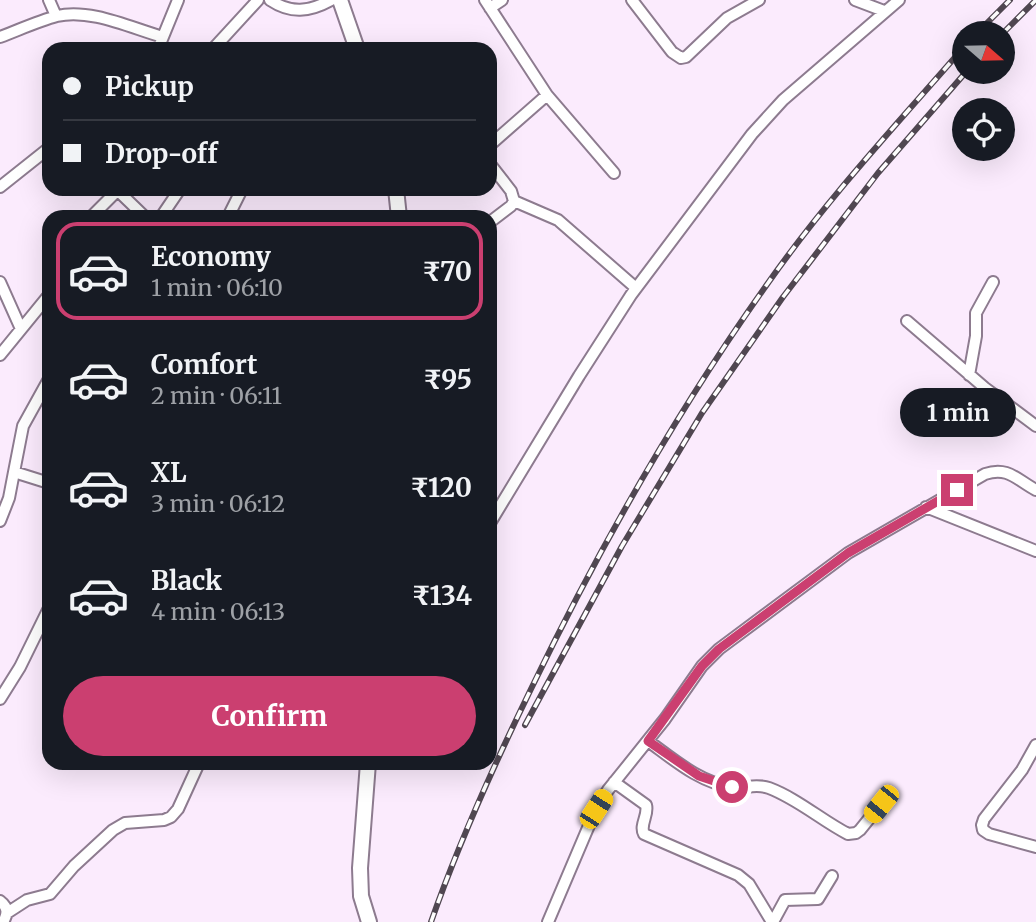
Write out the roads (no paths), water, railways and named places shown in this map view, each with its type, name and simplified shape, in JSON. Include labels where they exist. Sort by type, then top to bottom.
[{"type":"main road","points":[[340,0],[351,42]]},
{"type":"main road","points":[[367,770],[360,868],[361,896],[369,922]]},
{"type":"street","points":[[50,0],[56,16]]},
{"type":"street","points":[[161,42],[178,0]]},
{"type":"street","points":[[219,42],[258,0]]},
{"type":"street","points":[[270,0],[287,9],[304,11],[331,0]]},
{"type":"street","points":[[502,0],[488,4],[547,95],[614,173]]},
{"type":"street","points":[[632,0],[672,52],[681,58],[686,57],[727,18],[759,0]]},
{"type":"street","points":[[855,0],[884,11]]},
{"type":"street","points":[[497,511],[636,288],[752,134],[783,100],[899,0]]},
{"type":"street","points":[[0,36],[56,16],[72,14],[91,16],[163,37]]},
{"type":"street","points":[[497,139],[547,95]]},
{"type":"street","points":[[0,187],[42,154]]},
{"type":"street","points":[[497,173],[511,191],[514,201],[497,217]]},
{"type":"street","points":[[98,210],[111,196]]},
{"type":"street","points":[[123,196],[138,210]]},
{"type":"street","points":[[514,201],[558,220],[636,288]]},
{"type":"street","points":[[0,282],[21,329]]},
{"type":"street","points":[[969,375],[976,336],[976,313],[993,282]]},
{"type":"street","points":[[0,355],[42,304]]},
{"type":"street","points":[[907,321],[969,375],[1036,425]]},
{"type":"street","points":[[0,521],[9,498],[23,426],[42,392]]},
{"type":"street","points":[[548,922],[596,809],[702,666],[719,649],[848,553],[995,470],[1016,475],[1036,490]]},
{"type":"street","points":[[14,472],[42,481]]},
{"type":"street","points":[[926,507],[1036,551]]},
{"type":"street","points":[[0,699],[42,625]]},
{"type":"street","points":[[648,741],[699,776],[732,787],[766,786],[848,834],[860,830],[881,804]]},
{"type":"street","points":[[1036,746],[1022,770],[984,818],[982,825],[983,830],[989,834],[1036,847]]},
{"type":"street","points":[[5,918],[27,900],[50,894],[74,866],[113,830],[125,823],[172,817],[195,770]]},
{"type":"street","points":[[614,782],[646,805],[642,827],[644,834],[738,875],[749,884],[772,922],[785,900],[818,899],[832,876]]},
{"type":"street","points":[[0,901],[5,905],[5,918]]},
{"type":"railway","points":[[989,21],[1010,0]]},
{"type":"railway","points":[[1015,21],[1036,0]]},
{"type":"railway","points":[[497,762],[557,636],[612,532],[734,331],[814,222],[952,61]]},
{"type":"railway","points":[[525,725],[622,546],[702,413],[783,297],[878,173],[956,84]]},
{"type":"railway","points":[[431,922],[493,770]]}]
